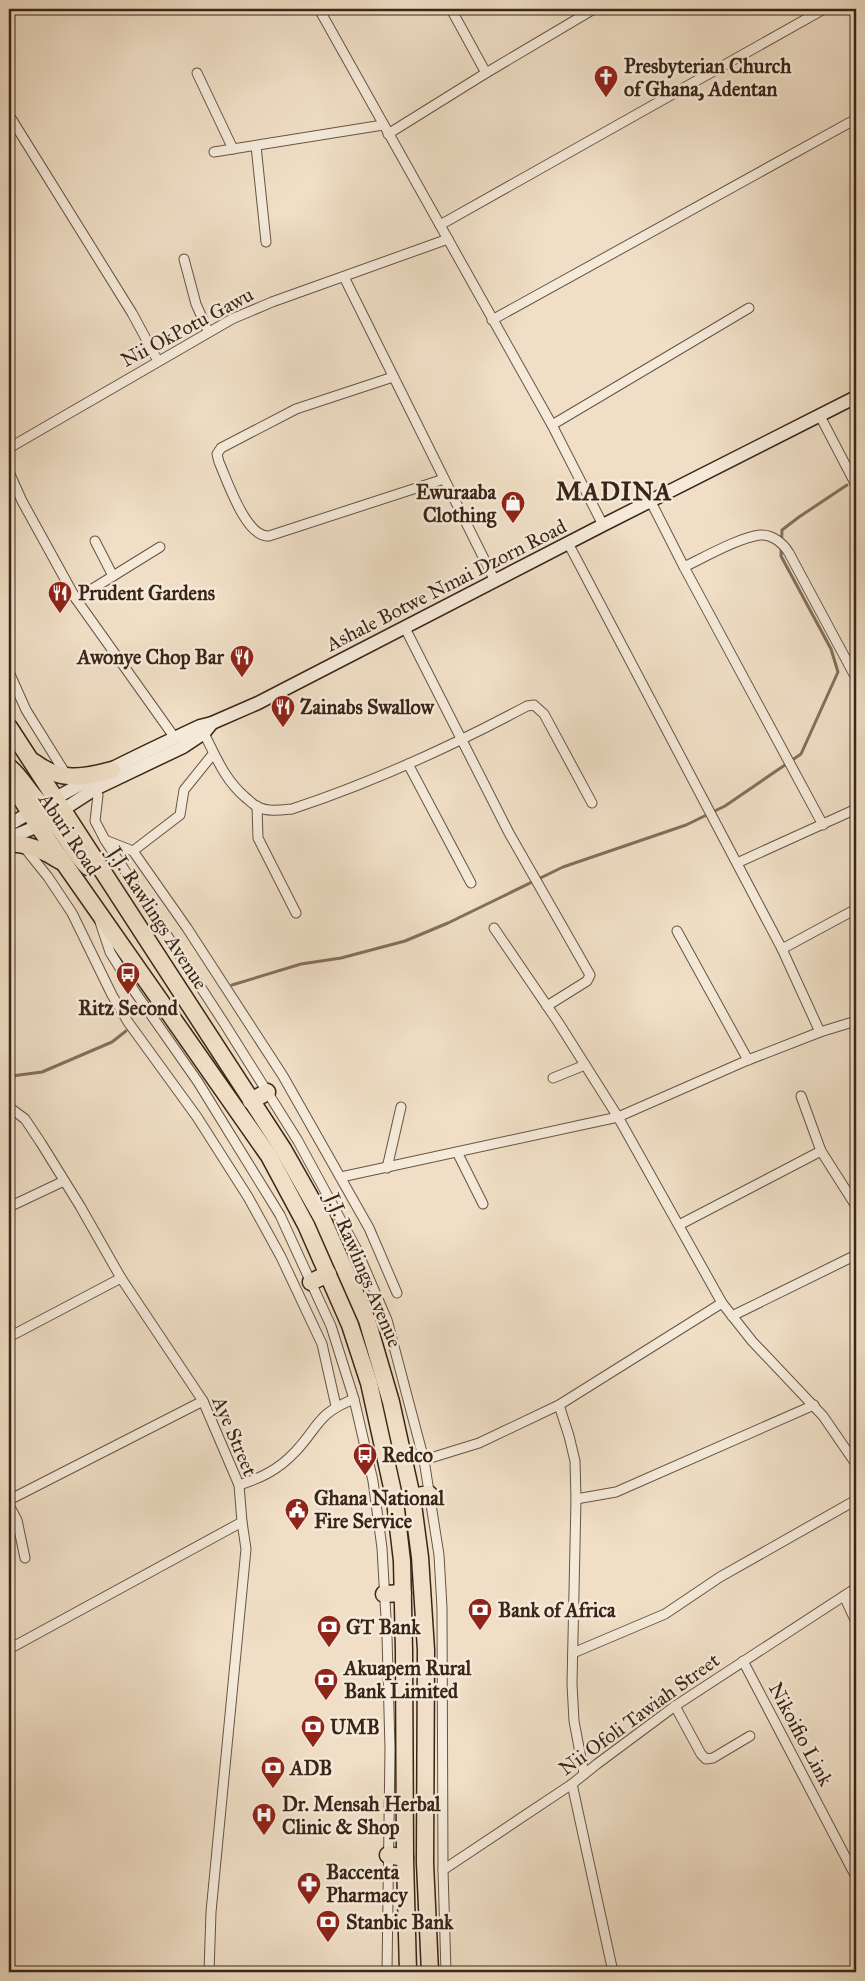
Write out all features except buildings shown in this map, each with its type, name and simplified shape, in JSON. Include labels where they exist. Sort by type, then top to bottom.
[{"type":"highway","name":"J.J. Rawlings Avenue","points":[[9,727],[28,758],[46,812],[108,881],[283,1149],[322,1218],[367,1320],[389,1394],[412,1497],[420,1557],[426,1650],[424,1863],[430,1972]]},
{"type":"highway","points":[[28,758],[44,770],[67,776],[89,777],[112,770]]},
{"type":"highway","points":[[9,766],[19,775],[46,812]]},
{"type":"highway","name":"Aburi Road","points":[[9,779],[46,812],[66,865],[98,912]]},
{"type":"highway","points":[[13,842],[42,850],[66,865]]},
{"type":"highway","name":"J.J. Rawlings Avenue","points":[[98,912],[269,1156],[306,1225],[328,1274],[350,1326],[375,1406],[395,1501],[402,1561],[408,1972]]},
{"type":"highway","points":[[251,1101],[268,1092]]},
{"type":"highway","points":[[311,1282],[328,1274]]},
{"type":"highway","points":[[412,1497],[430,1494]]},
{"type":"highway","points":[[384,1594],[403,1593]]},
{"type":"highway","points":[[388,1855],[405,1858]]},
{"type":"main road","name":"Ashale Botwe Nmai Dzorn Road","points":[[206,728],[856,397]]},
{"type":"main road","points":[[13,842],[46,812],[112,770],[175,738],[206,728]]},
{"type":"main road","points":[[9,825],[46,812],[175,751],[206,728]]},
{"type":"street","points":[[319,9],[552,425],[603,525]]},
{"type":"street","points":[[451,9],[486,73]]},
{"type":"street","points":[[388,134],[580,12],[594,9]]},
{"type":"street","points":[[440,225],[824,9]]},
{"type":"street","points":[[197,72],[233,149]]},
{"type":"street","points":[[9,115],[132,313],[158,361]]},
{"type":"street","points":[[492,320],[856,119]]},
{"type":"street","points":[[214,152],[383,125]]},
{"type":"street","points":[[256,146],[266,242]]},
{"type":"street","name":"Nii OkPotu Gawu","points":[[9,448],[232,318],[448,239]]},
{"type":"street","points":[[184,259],[196,304],[208,331]]},
{"type":"street","points":[[344,277],[495,581]]},
{"type":"street","points":[[552,425],[749,308]]},
{"type":"street","points":[[393,377],[296,409],[221,448],[217,454],[219,462],[247,524],[263,536],[269,536],[444,478]]},
{"type":"street","points":[[820,416],[856,485]]},
{"type":"street","points":[[9,472],[22,501],[76,599],[175,738]]},
{"type":"street","points":[[651,502],[784,755],[823,825]]},
{"type":"street","points":[[684,567],[748,538],[762,535],[774,538],[785,546],[856,678]]},
{"type":"street","points":[[96,541],[113,576]]},
{"type":"street","points":[[568,543],[782,948],[820,1032]]},
{"type":"street","points":[[76,599],[160,547]]},
{"type":"street","points":[[404,628],[510,833],[590,975],[587,981],[547,1006]]},
{"type":"street","points":[[9,672],[26,710],[67,776]]},
{"type":"street","points":[[206,728],[213,754],[226,777],[240,793],[257,806],[273,810],[292,809],[408,764],[463,740],[528,706],[534,705],[544,714],[592,803]]},
{"type":"street","points":[[133,851],[180,815],[184,790],[213,754]]},
{"type":"street","points":[[408,764],[471,883]]},
{"type":"street","points":[[95,789],[98,795],[95,821],[105,840],[298,1141],[356,1248],[387,1320],[424,1460],[439,1556],[442,1608],[443,1870],[446,1972]]},
{"type":"street","points":[[257,806],[258,838],[296,913]]},
{"type":"street","points":[[737,863],[856,809]]},
{"type":"street","points":[[105,840],[133,851],[187,928],[283,1076],[342,1177],[369,1228],[397,1292]]},
{"type":"street","points":[[13,842],[48,877],[72,914],[112,995],[128,1022],[197,1117],[248,1197],[281,1257],[322,1344],[336,1406]]},
{"type":"street","points":[[782,948],[856,909]]},
{"type":"street","points":[[98,912],[102,933],[110,952],[135,992],[198,1082],[280,1215],[331,1326],[354,1398],[373,1482],[382,1548],[390,1749],[387,1972]]},
{"type":"street","points":[[494,928],[547,1006],[618,1117],[722,1303],[775,1366],[814,1405],[856,1464]]},
{"type":"street","points":[[677,931],[748,1060]]},
{"type":"street","points":[[342,1177],[618,1117],[748,1060],[820,1032],[856,1021]]},
{"type":"street","points":[[553,1078],[585,1065]]},
{"type":"street","points":[[800,1096],[821,1150],[856,1206]]},
{"type":"street","name":"Aye Street","points":[[9,1107],[25,1120],[80,1206],[121,1278],[203,1401],[238,1485],[246,1549],[211,1912],[209,1972]]},
{"type":"street","points":[[387,1168],[401,1107]]},
{"type":"street","points":[[679,1225],[821,1150]]},
{"type":"street","points":[[457,1152],[483,1204]]},
{"type":"street","points":[[9,1207],[64,1181]]},
{"type":"street","points":[[732,1316],[856,1255]]},
{"type":"street","points":[[9,1337],[121,1278]]},
{"type":"street","points":[[424,1460],[479,1443],[559,1405],[722,1303]]},
{"type":"street","points":[[238,1485],[263,1478],[275,1470],[296,1452],[324,1415],[336,1406],[354,1398]]},
{"type":"street","points":[[9,1500],[203,1401]]},
{"type":"street","points":[[559,1405],[575,1461],[574,1653],[572,1684],[574,1721],[584,1774]]},
{"type":"street","points":[[576,1499],[616,1492],[814,1405]]},
{"type":"street","points":[[574,1653],[665,1614],[720,1576],[856,1500]]},
{"type":"street","points":[[9,1505],[17,1520],[25,1558]]},
{"type":"street","points":[[9,1649],[242,1522]]},
{"type":"street","name":"Nii Ofoli Tawiah Street","points":[[443,1870],[572,1784],[675,1706],[856,1588]]},
{"type":"street","points":[[844,1596],[856,1622]]},
{"type":"street","name":"Nikoifio Link","points":[[743,1661],[856,1877]]},
{"type":"street","points":[[675,1706],[706,1759],[713,1758],[750,1736]]},
{"type":"street","points":[[572,1784],[613,1972]]},
{"type":"waterway","points":[[232,985],[301,964],[341,958],[405,941],[448,923],[563,867],[686,825],[725,806],[801,754],[838,672],[831,649],[781,556],[782,530],[847,485]]},
{"type":"waterway","points":[[9,1075],[42,1072],[112,1042],[126,1031]]},
{"type":"place","name":"Presbyterian Church of Ghana, Adentan","points":[[606,98]]},
{"type":"place","name":"Ewuraaba Clothing","points":[[513,524]]},
{"type":"place","name":"Prudent Gardens","points":[[60,614]]},
{"type":"place","name":"Awonye Chop Bar","points":[[242,678]]},
{"type":"place","name":"Zainabs Swallow","points":[[283,728]]},
{"type":"place","name":"Ritz Second","points":[[128,995]]},
{"type":"place","name":"Redco","points":[[365,1476]]},
{"type":"place","name":"Ghana National Fire Service","points":[[297,1531]]},
{"type":"place","name":"Bank of Africa","points":[[480,1631]]},
{"type":"place","name":"GT Bank","points":[[329,1648]]},
{"type":"place","name":"Akuapem Rural Bank Limited","points":[[326,1701]]},
{"type":"place","name":"UMB","points":[[313,1748]]},
{"type":"place","name":"ADB","points":[[273,1789]]},
{"type":"place","name":"Dr. Mensah Herbal Clinic & Shop","points":[[264,1836]]},
{"type":"place","name":"Baccenta Pharmacy","points":[[309,1905]]},
{"type":"place","name":"Stanbic Bank","points":[[328,1943]]},
{"type":"district","name":"MADINA","points":[[614,491]]}]
